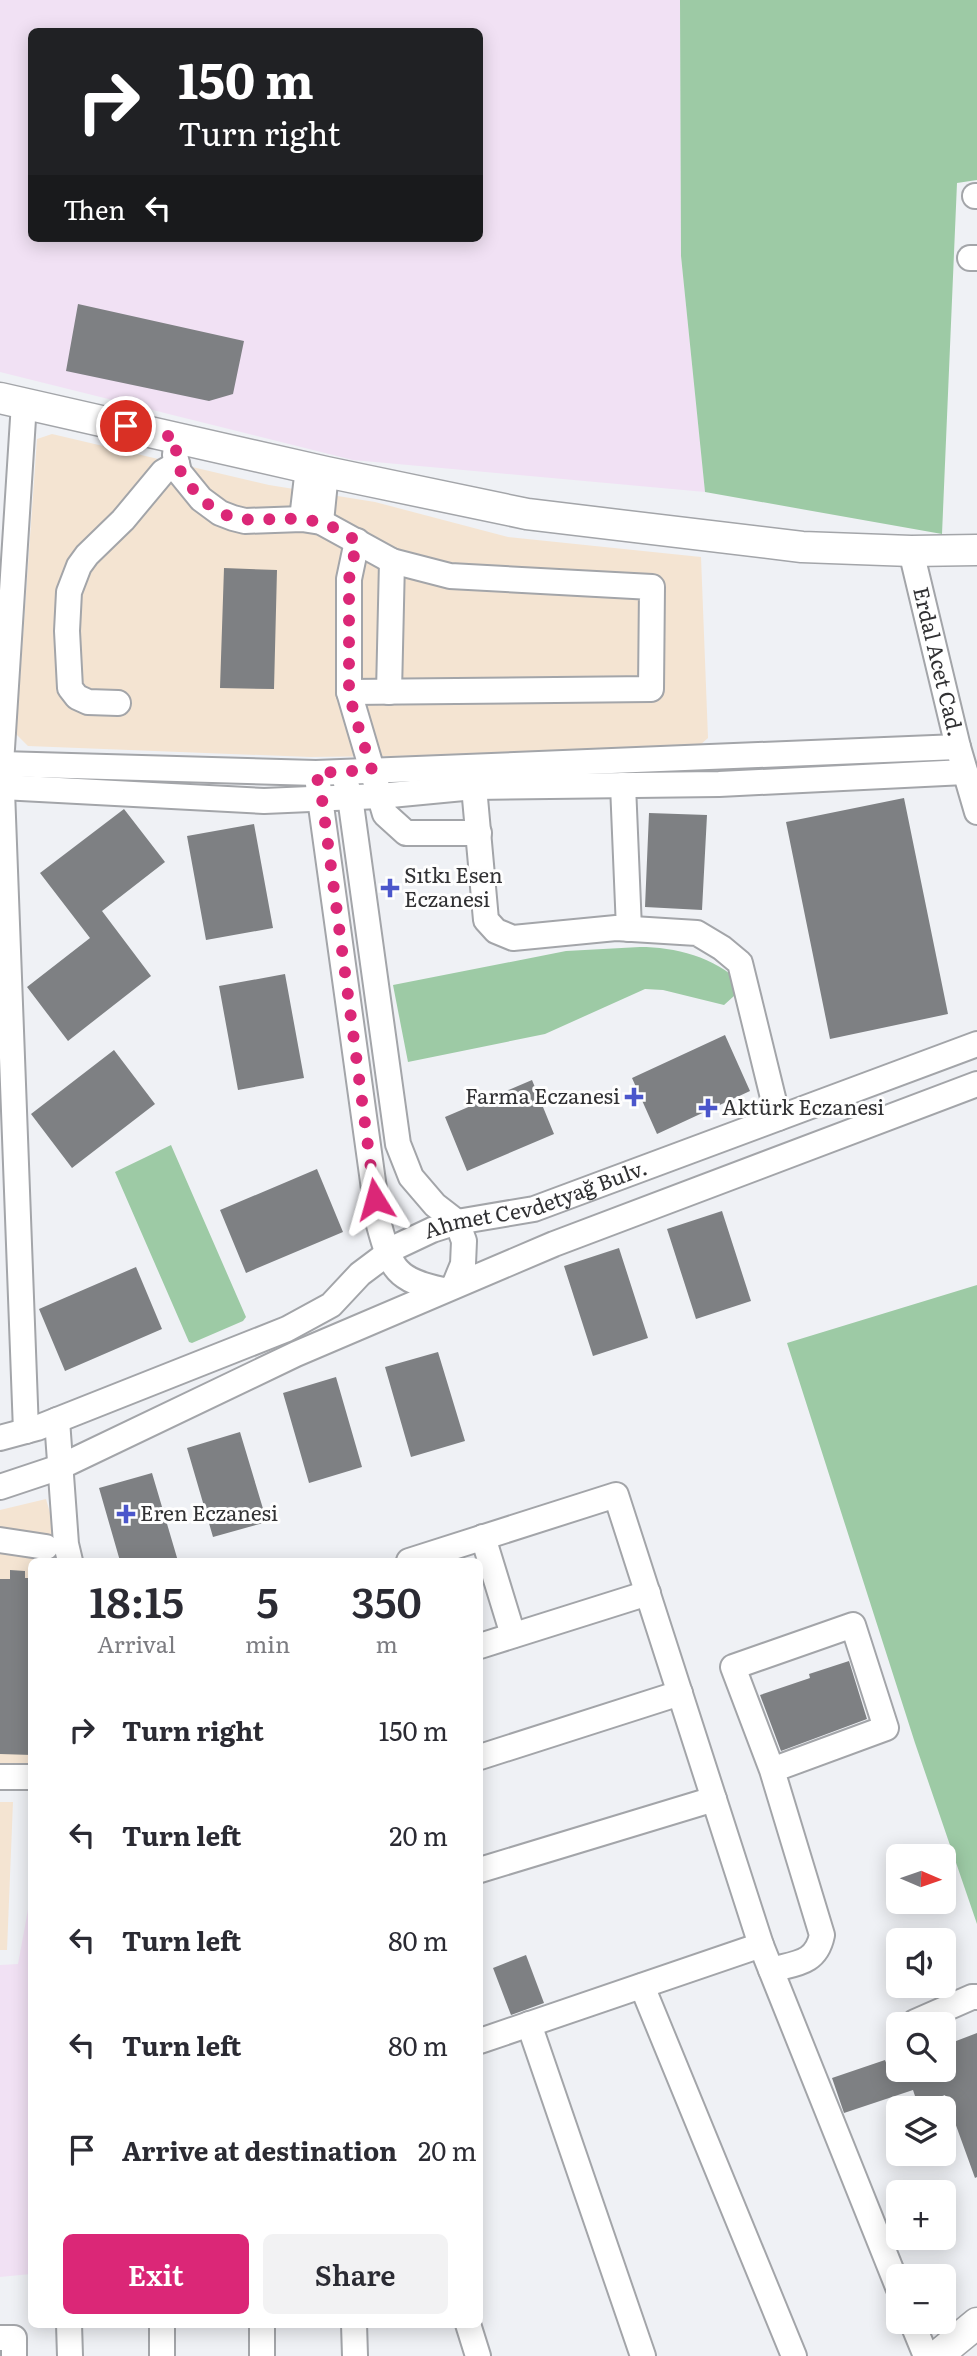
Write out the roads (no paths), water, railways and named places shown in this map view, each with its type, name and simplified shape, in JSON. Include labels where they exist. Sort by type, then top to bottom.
[{"type":"main road","points":[[12,401],[177,451],[317,470],[527,514],[802,547],[911,551],[977,550]]},
{"type":"main road","points":[[937,2356],[977,2323]]},
{"type":"street","points":[[12,401],[1,776],[26,1431]]},
{"type":"street","points":[[177,451],[179,472],[201,499],[220,513],[245,521],[312,521],[357,541],[392,561],[450,576],[652,587],[651,688],[349,692]]},
{"type":"street","points":[[118,703],[88,702],[77,697],[70,688],[67,631],[69,592],[87,555],[123,520],[177,451]]},
{"type":"street","points":[[312,521],[317,470]]},
{"type":"street","points":[[357,541],[349,579],[349,692],[385,814],[406,833],[478,833]]},
{"type":"street","name":"Erdal Acet Cad.","points":[[911,551],[958,747],[977,812]]},
{"type":"street","points":[[389,692],[392,561]]},
{"type":"street","points":[[1,776],[316,773],[958,747]]},
{"type":"street","points":[[316,773],[322,799],[379,1225],[387,1254],[397,1272],[418,1285],[448,1288],[463,1264],[464,1241],[457,1222],[435,1205],[411,1178],[398,1144],[350,797],[342,770]]},
{"type":"street","points":[[1,776],[264,801],[380,796],[474,787],[719,784],[965,772]]},
{"type":"street","points":[[623,785],[629,929]]},
{"type":"street","points":[[474,787],[486,920],[496,931],[513,938],[616,928],[697,933],[722,948],[740,963],[778,1118]]},
{"type":"street","name":"Ahmet Cevdetyağ Bulv.","points":[[0,1438],[57,1420],[287,1329],[331,1305],[360,1274],[396,1247],[432,1230],[457,1222],[534,1209],[977,1044]]},
{"type":"street","name":"Ahmet Cevdetyağ Bulv.","points":[[0,1487],[60,1467],[296,1354],[554,1244],[977,1084]]},
{"type":"street","points":[[0,1539],[57,1553],[60,1467],[57,1420]]},
{"type":"street","points":[[418,1558],[616,1495],[761,1945],[889,2264]]},
{"type":"street","points":[[483,1537],[513,1635]]},
{"type":"street","points":[[483,1645],[648,1593]]},
{"type":"street","points":[[771,1970],[809,1960],[819,1950],[822,1935],[772,1770],[733,1667],[853,1625],[886,1728],[772,1770]]},
{"type":"street","points":[[483,1756],[680,1693]]},
{"type":"street","points":[[0,1777],[28,1777]]},
{"type":"street","points":[[483,1869],[714,1798]]},
{"type":"street","points":[[483,2040],[761,1945]]},
{"type":"street","points":[[642,1986],[794,2356]]},
{"type":"street","points":[[938,2012],[977,1997]]},
{"type":"street","points":[[528,2024],[643,2356]]},
{"type":"street","points":[[69,2328],[70,2356]]},
{"type":"street","points":[[162,2328],[162,2356]]},
{"type":"street","points":[[262,2328],[262,2356]]},
{"type":"street","points":[[354,2328],[355,2356]]},
{"type":"street","points":[[469,2328],[478,2356]]},
{"type":"street","points":[[917,2334],[926,2356]]},
{"type":"street","points":[[0,2339],[14,2338],[13,2356]]},
{"type":"place","name":"Sıtkı Esen Eczanesi","points":[[390,888]]},
{"type":"place","name":"Farma Eczanesi","points":[[634,1097]]},
{"type":"place","name":"Aktürk Eczanesi","points":[[708,1108]]},
{"type":"place","name":"Eren Eczanesi","points":[[126,1514]]}]
